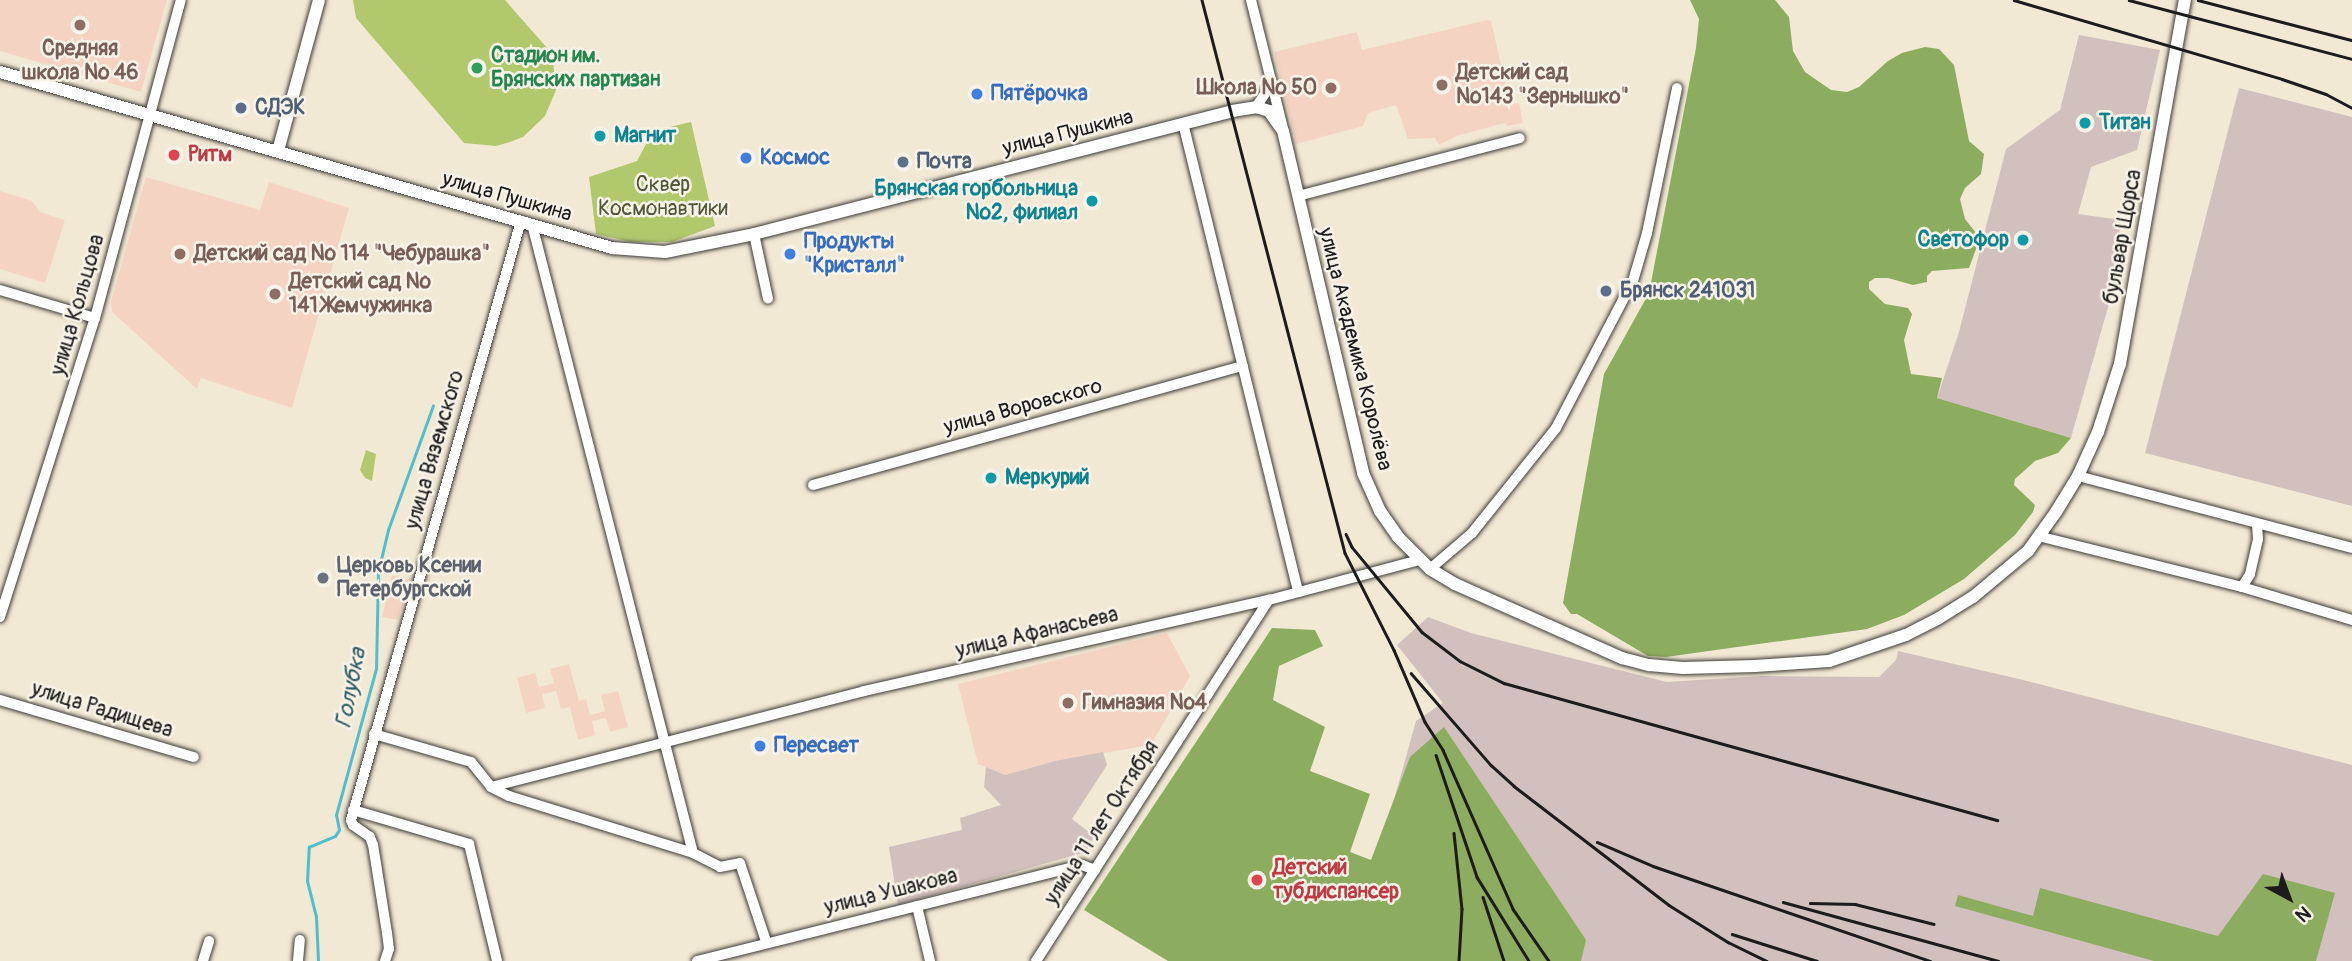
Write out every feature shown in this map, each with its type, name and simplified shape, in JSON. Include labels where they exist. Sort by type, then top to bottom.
[{"type":"main road","points":[[278,150],[319,0]]},
{"type":"main road","name":"бульвар Щорса","points":[[2038,536],[2078,476],[2098,432],[2120,364],[2185,0]]},
{"type":"main road","name":"улица Пушкина","points":[[0,72],[612,248],[665,252],[754,234],[1183,123],[1256,107]]},
{"type":"main road","points":[[1256,107],[1269,111],[1283,131]]},
{"type":"main road","name":"улица Академика Королёва","points":[[1283,131],[1363,473],[1380,511],[1398,537],[1419,560],[1455,584],[1622,658],[1649,665],[1683,668],[1829,661],[1906,635],[1973,597],[2028,551],[2038,536]]},
{"type":"street","name":"улица Кольцова","points":[[0,617],[95,318],[181,0]]},
{"type":"street","name":"улица Академика Королёва","points":[[1251,0],[1283,131]]},
{"type":"street","points":[[1256,107],[1272,83]]},
{"type":"street","points":[[1430,569],[1472,533],[1556,428],[1633,281],[1647,233],[1676,88]]},
{"type":"street","points":[[1183,123],[1298,592]]},
{"type":"street","points":[[1298,196],[1520,138]]},
{"type":"street","points":[[526,223],[693,853]]},
{"type":"street","name":"улица Вяземского","points":[[353,810],[526,223]]},
{"type":"street","points":[[754,234],[768,299]]},
{"type":"street","points":[[0,290],[95,318]]},
{"type":"street","name":"улица Воровского","points":[[813,485],[1243,366]]},
{"type":"street","points":[[2078,476],[2352,548]]},
{"type":"street","points":[[2242,587],[2250,574],[2258,539],[2257,524]]},
{"type":"street","points":[[2038,536],[2242,587],[2352,620]]},
{"type":"street","name":"улица Афанасьева","points":[[491,787],[864,691],[1269,600],[1419,560]]},
{"type":"street","name":"улица 11 лет Октября","points":[[1036,961],[1269,600]]},
{"type":"street","name":"улица Радищева","points":[[0,700],[194,757]]},
{"type":"street","points":[[374,734],[471,762],[491,787],[509,796],[693,853],[720,867],[740,863],[766,941]]},
{"type":"street","points":[[385,961],[389,949],[373,845],[370,837],[353,825],[353,810],[470,844],[498,961]]},
{"type":"street","name":"улица Ушакова","points":[[697,961],[717,958],[766,941],[1083,865],[1095,870]]},
{"type":"street","points":[[917,906],[930,961]]},
{"type":"street","points":[[298,961],[300,940]]},
{"type":"street","points":[[203,961],[209,941]]},
{"type":"shaded area","name":"Средняя школа № 46","points":[[0,0],[167,0],[141,92],[0,51]]},
{"type":"shaded area","points":[[1491,21],[1510,104],[1519,103],[1523,123],[1507,126],[1505,123],[1459,135],[1439,145],[1435,138],[1408,139],[1396,105],[1368,113],[1363,126],[1296,144],[1274,52],[1357,32],[1362,50]]},
{"type":"shaded area","points":[[2079,35],[2160,50],[2137,150],[2091,167],[2078,214],[2121,220],[2112,293],[2071,438],[1937,398],[1959,332],[2006,149],[2060,110]]},
{"type":"shaded area","points":[[2239,88],[2352,117],[2352,506],[2145,453]]},
{"type":"shaded area","points":[[146,177],[260,210],[269,182],[349,208],[292,408],[201,378],[197,389],[112,312],[111,302]]},
{"type":"shaded area","points":[[0,191],[32,201],[40,212],[65,220],[45,283],[0,269]]},
{"type":"shaded area","points":[[392,575],[410,580],[398,620],[382,617]]},
{"type":"shaded area","points":[[1428,617],[1471,633],[1667,682],[1761,676],[1879,677],[1896,660],[1898,651],[2019,679],[2352,765],[2352,961],[1349,961],[1416,721],[1443,703],[1397,645]]},
{"type":"shaded area","name":"Гимназия №4","points":[[1167,633],[1190,676],[1151,745],[1055,761],[1005,775],[978,764],[958,684]]},
{"type":"shaded area","points":[[569,664],[579,701],[586,699],[590,715],[605,711],[601,695],[618,691],[628,727],[610,732],[606,718],[592,721],[595,735],[578,740],[570,707],[561,709],[556,691],[542,694],[545,708],[526,713],[517,678],[535,673],[539,687],[554,683],[550,669]]},
{"type":"shaded area","points":[[1103,752],[1107,765],[1072,819],[1094,836],[1086,852],[898,905],[889,847],[962,830],[960,818],[1001,805],[984,787],[986,767],[1005,775],[1055,761]]},
{"type":"green space","name":"Стадион им. Брянских партизан","points":[[353,0],[505,0],[548,49],[546,51],[553,62],[556,90],[545,116],[523,137],[510,142],[496,146],[464,143],[356,18]]},
{"type":"green space","points":[[1690,0],[1775,0],[1789,17],[1793,51],[1805,72],[1831,90],[1847,92],[1859,87],[1888,61],[1902,53],[1925,47],[1939,49],[1954,65],[1969,141],[1984,154],[1981,174],[1965,188],[1960,199],[1965,219],[1980,238],[1969,268],[1932,271],[1927,276],[1927,282],[1913,285],[1888,278],[1875,278],[1869,282],[1869,289],[1885,304],[1908,308],[1912,314],[1904,340],[1911,374],[1942,378],[1937,398],[2071,438],[2058,453],[2035,461],[2015,479],[2014,485],[2035,505],[2033,512],[2015,535],[1964,579],[1904,615],[1867,629],[1666,657],[1648,656],[1577,614],[1571,614],[1563,603],[1604,374],[1649,293],[1696,48],[1699,19]]},
{"type":"green space","name":"Сквер Космонавтики","points":[[691,122],[715,226],[672,242],[631,242],[596,234],[589,177],[637,161],[653,131]]},
{"type":"green space","points":[[366,450],[376,454],[372,481],[365,478],[360,470]]},
{"type":"green space","points":[[1272,628],[1315,630],[1323,646],[1279,666],[1273,700],[1325,727],[1310,771],[1370,794],[1350,852],[1371,860],[1410,757],[1444,727],[1586,940],[1581,961],[1168,961],[1084,910]]},
{"type":"green space","points":[[2263,874],[2335,893],[2316,961],[2154,961],[1955,906],[1958,895],[2033,916],[2040,888],[2218,936]]},
{"type":"waterway","name":"Голубка","points":[[318,961],[316,917],[307,881],[309,847],[335,836],[339,830],[336,815],[376,669],[378,572],[388,530],[433,406]]},
{"type":"railway","points":[[1202,0],[1345,553],[1394,650],[1425,722],[1443,750],[1513,909],[1549,961]]},
{"type":"railway","points":[[2014,0],[2282,79],[2326,94],[2352,108]]},
{"type":"railway","points":[[2129,0],[2352,59]]},
{"type":"railway","points":[[2198,0],[2352,40]]},
{"type":"railway","points":[[1346,534],[1352,547],[1422,632],[1460,661],[1504,683],[1997,820]]},
{"type":"railway","points":[[1411,673],[1491,765],[1514,786],[1669,905],[1728,942],[1767,961]]},
{"type":"railway","points":[[1436,755],[1477,877],[1529,961]]},
{"type":"railway","points":[[1454,833],[1462,909],[1459,961]]},
{"type":"railway","points":[[1597,842],[1653,866],[1930,961]]},
{"type":"railway","points":[[1483,897],[1504,961]]},
{"type":"railway","points":[[1783,902],[1998,961]]},
{"type":"railway","points":[[1810,903],[1855,904],[1934,924]]},
{"type":"railway","points":[[1732,934],[1817,961]]},
{"type":"place","name":"Средняя школа № 46","points":[[80,25]]},
{"type":"place","name":"Стадион им. Брянских партизан","points":[[477,68]]},
{"type":"place","name":"Детский сад №143 \"Зернышко\"","points":[[1442,85]]},
{"type":"place","name":"Школа № 50","points":[[1331,88]]},
{"type":"place","name":"Пятёрочка","points":[[977,94]]},
{"type":"place","name":"СДЭК","points":[[241,108]]},
{"type":"place","name":"Титан","points":[[2085,123]]},
{"type":"place","name":"Магнит","points":[[600,136]]},
{"type":"place","name":"Ритм","points":[[174,155]]},
{"type":"place","name":"Космос","points":[[746,158]]},
{"type":"place","name":"Почта","points":[[903,162]]},
{"type":"place","name":"Брянская горбольница №2, филиал","points":[[1092,201]]},
{"type":"place","name":"Светофор","points":[[2023,240]]},
{"type":"place","name":"Детский сад № 114 \"Чебурашка\"","points":[[180,254]]},
{"type":"place","name":"Продукты \"Кристалл\"","points":[[790,254]]},
{"type":"place","name":"Брянск 241031","points":[[1606,291]]},
{"type":"place","name":"Детский сад № 141 Жемчужинка","points":[[275,294]]},
{"type":"place","name":"Меркурий","points":[[991,478]]},
{"type":"place","name":"Церковь Ксении Петербургской","points":[[323,578]]},
{"type":"place","name":"Гимназия №4","points":[[1068,703]]},
{"type":"place","name":"Пересвет","points":[[760,746]]},
{"type":"place","name":"Детский тубдиспансер","points":[[1257,880]]}]
